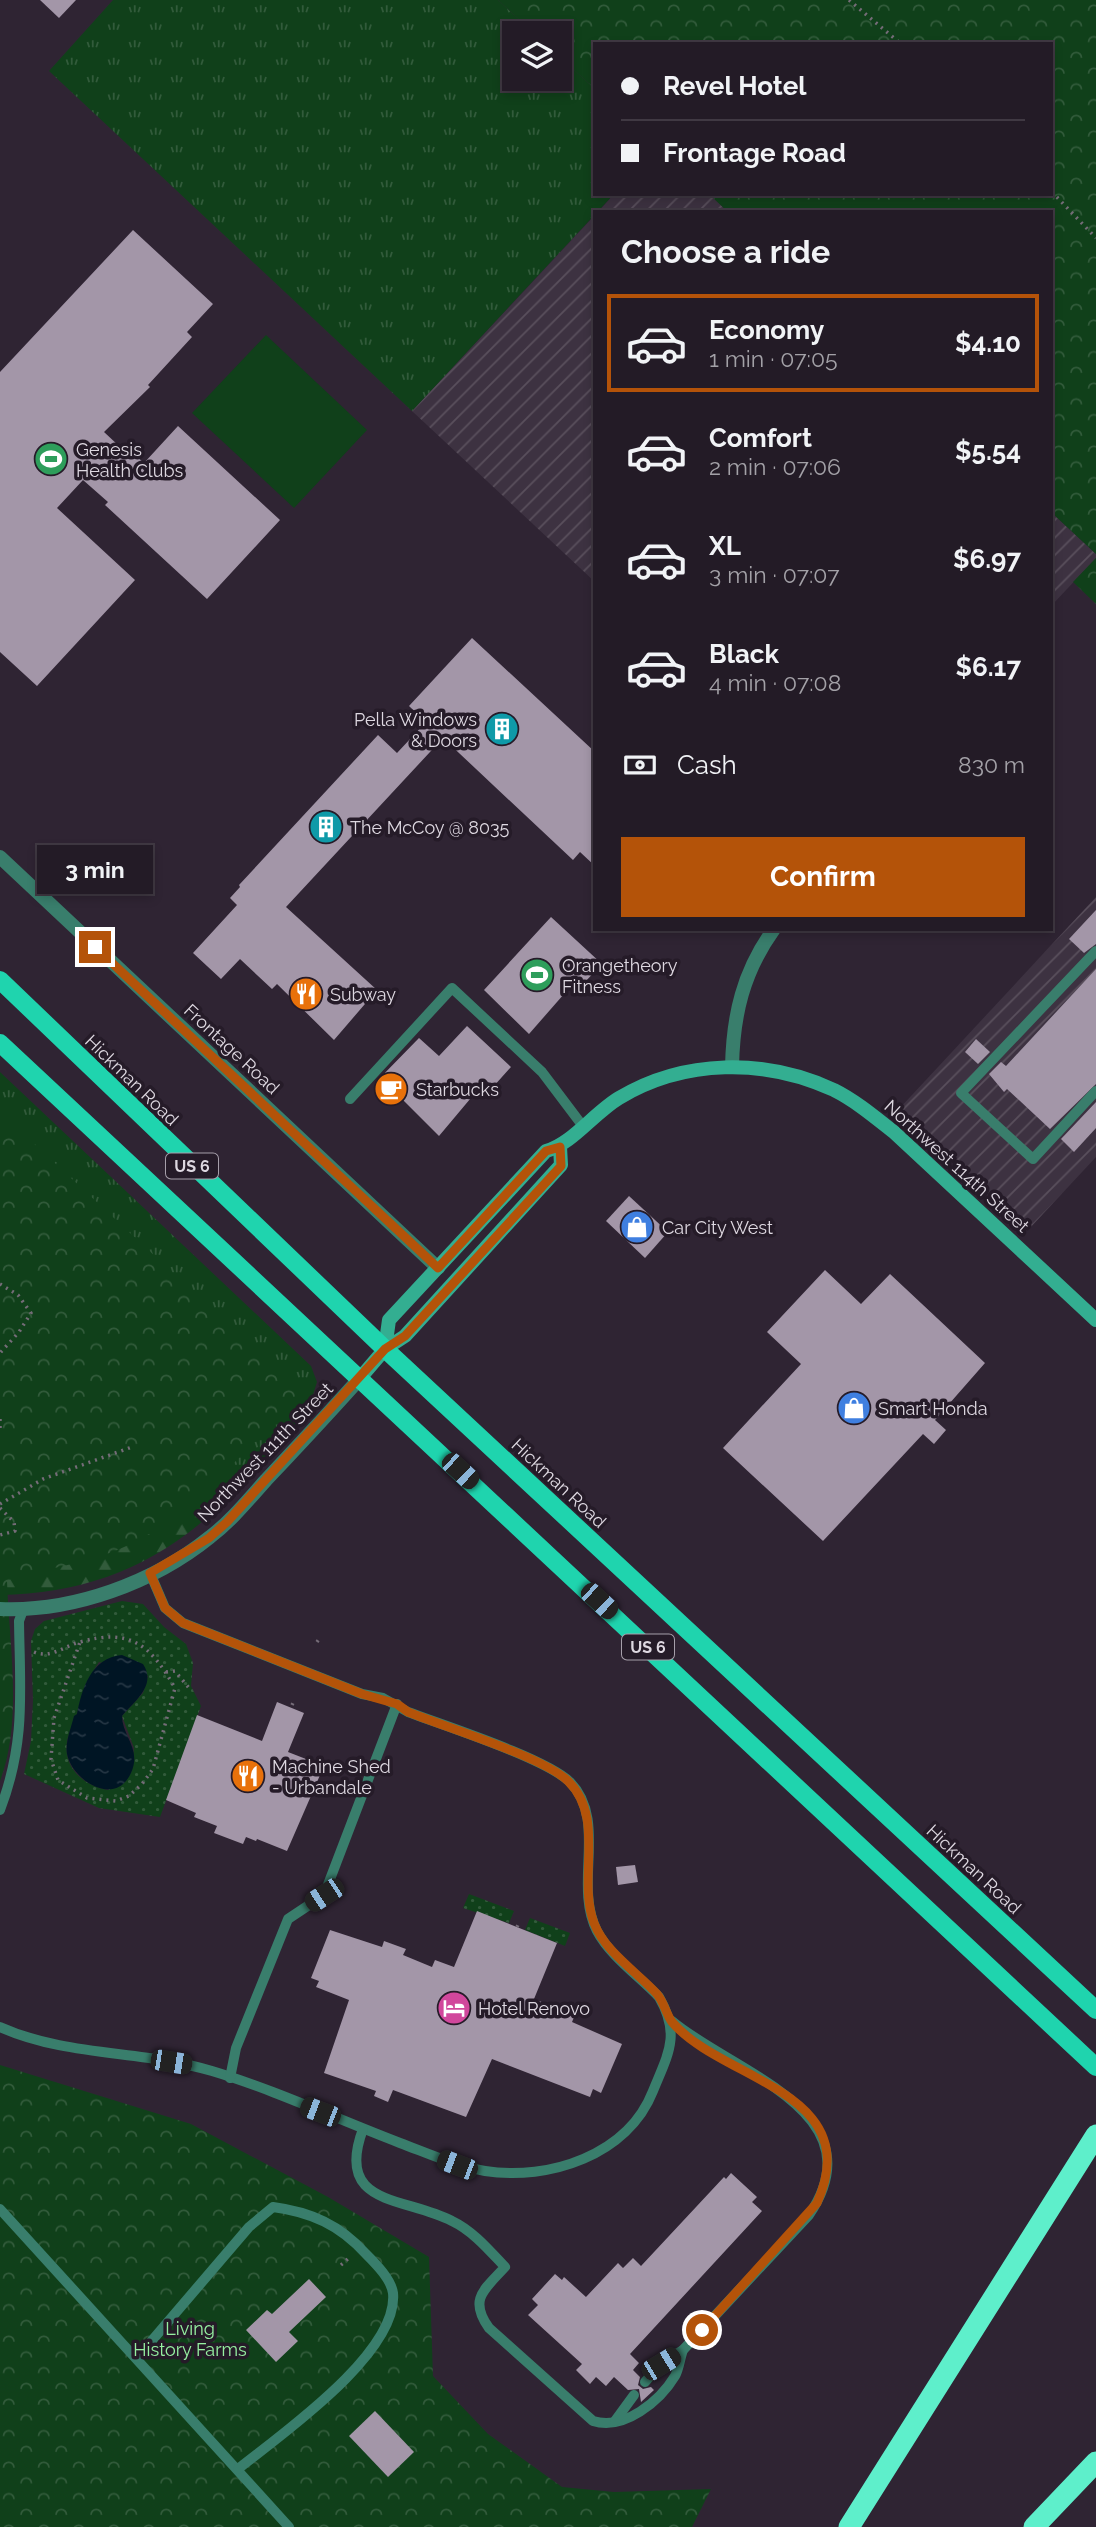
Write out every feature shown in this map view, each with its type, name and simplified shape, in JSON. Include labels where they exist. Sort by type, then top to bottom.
[{"type":"highway","points":[[849,2527],[1096,2135]]},
{"type":"highway","points":[[1034,2527],[1096,2462]]},
{"type":"main road","name":"Hickman Road","points":[[0,980],[385,1349],[1096,2010]]},
{"type":"main road","name":"US 6","points":[[0,1044],[361,1377],[1096,2067]]},
{"type":"street","name":"Frontage Road","points":[[0,856],[438,1268]]},
{"type":"street","points":[[732,1067],[734,1019],[742,988],[758,950],[772,931]]},
{"type":"street","name":"Northwest 111th Street","points":[[385,1349],[389,1320],[546,1151],[560,1147],[602,1108],[630,1091],[675,1074],[706,1068],[732,1067]]},
{"type":"street","name":"Northwest 114th Street","points":[[732,1067],[771,1071],[809,1080],[863,1107],[895,1133],[1096,1320]]},
{"type":"street","name":"Northwest 111th Street","points":[[0,1609],[23,1610],[91,1597],[150,1573],[209,1538],[227,1522],[385,1349],[405,1336],[561,1166],[560,1147]]},
{"type":"lane","points":[[1096,951],[1075,974],[1071,974],[961,1093],[1033,1159],[1096,1091]]},
{"type":"lane","points":[[350,1099],[452,988],[542,1072],[582,1125]]},
{"type":"lane","points":[[150,1573],[165,1608],[172,1617],[350,1690],[397,1704],[408,1712],[546,1766],[575,1788],[587,1819],[586,1886],[589,1910],[597,1932],[659,1997],[672,2021],[692,2038],[792,2099],[809,2114],[819,2130],[826,2155],[822,2190],[808,2215],[683,2350],[661,2364],[645,2382]]},
{"type":"lane","points":[[0,1811],[12,1779],[20,1740],[19,1621],[23,1610]]},
{"type":"lane","points":[[230,2078],[236,2048],[288,1919],[324,1895],[397,1704]]},
{"type":"lane","points":[[0,2028],[48,2044],[194,2066],[482,2171],[525,2173],[576,2162],[618,2139],[646,2110],[666,2060],[672,2021]]},
{"type":"lane","points":[[363,2129],[356,2149],[356,2161],[365,2187],[382,2197],[452,2221],[487,2248],[505,2267],[481,2293],[478,2308],[482,2319],[585,2416],[600,2423],[615,2421],[647,2408],[675,2376],[683,2350]]},
{"type":"lane","points":[[137,2358],[249,2227],[273,2207],[305,2211],[334,2227],[380,2269],[393,2293],[388,2321],[366,2355],[324,2402],[238,2469]]},
{"type":"lane","points":[[0,2209],[289,2527]]},
{"type":"lane","points":[[615,2421],[634,2395]]},
{"type":"path","points":[[849,0],[899,42]]},
{"type":"path","points":[[1053,193],[1096,238]]},
{"type":"path","points":[[0,1284],[18,1295],[31,1312],[19,1332],[0,1353]]},
{"type":"path","points":[[0,1419],[0,1433]]},
{"type":"path","points":[[0,1535],[15,1531],[14,1522],[0,1506],[54,1474],[132,1447]]},
{"type":"path","points":[[31,1651],[46,1656],[80,1642],[88,1643],[102,1636],[139,1642],[166,1672],[175,1688],[175,1697],[153,1769],[129,1796],[116,1801],[87,1798],[58,1780],[51,1759],[54,1718],[80,1642]]},
{"type":"path","points":[[166,1672],[175,1671],[189,1688]]},
{"type":"path","points":[[517,1927],[520,1921]]},
{"type":"shaded area","points":[[612,196],[711,196],[726,210],[600,210]]},
{"type":"shaded area","points":[[593,217],[593,580],[412,411]]},
{"type":"shaded area","points":[[1053,514],[1096,554],[1096,558],[1053,604]]},
{"type":"shaded area","points":[[1096,897],[1096,1157],[1028,1230],[899,1109]]},
{"type":"green space","points":[[113,0],[498,0],[521,21],[502,21],[502,91],[572,91],[572,68],[593,87],[593,196],[612,196],[599,210],[593,210],[593,217],[412,411],[49,71]]},
{"type":"green space","points":[[498,0],[1096,0],[1096,554],[1053,514],[1053,210],[726,210],[711,196],[1053,196],[1053,42],[593,42],[593,87],[572,68],[572,21],[521,21]]},
{"type":"green space","points":[[266,335],[367,430],[294,508],[192,413]]},
{"type":"green space","points":[[1096,558],[1096,604],[1073,582]]},
{"type":"green space","points":[[0,1072],[311,1366],[317,1382],[311,1401],[314,1405],[232,1493],[233,1474],[0,1188]]},
{"type":"green space","points":[[0,1112],[300,1391],[216,1482],[169,1521],[143,1538],[88,1560],[7,1581],[13,1708],[7,1757],[0,1781]]},
{"type":"green space","points":[[0,1188],[227,1447],[233,1474],[232,1493],[208,1517],[156,1554],[97,1580],[34,1593],[0,1595]]},
{"type":"green space","points":[[122,1601],[143,1604],[164,1627],[186,1644],[193,1663],[191,1686],[201,1706],[160,1817],[99,1808],[24,1774],[31,1741],[31,1641],[35,1629],[44,1621]],"holes":[[[99,1662],[148,1676],[143,1693],[122,1716],[134,1748],[131,1773],[108,1790],[91,1785],[77,1775],[68,1760],[67,1752],[69,1735],[91,1675]]]},
{"type":"green space","points":[[469,1894],[514,1911],[509,1923],[463,1908]]},
{"type":"green space","points":[[530,1918],[570,1933],[565,1946],[525,1930]]},
{"type":"green space","name":"Living History Farms","points":[[0,2065],[191,2124],[328,2197],[429,2257],[433,2376],[488,2434],[562,2487],[614,2492],[711,2489],[692,2527],[0,2527]]},
{"type":"water","points":[[122,1655],[143,1664],[147,1679],[143,1692],[122,1716],[133,1750],[134,1764],[131,1773],[124,1783],[105,1789],[85,1781],[77,1773],[67,1754],[67,1745],[74,1716],[90,1676],[103,1662]]},
{"type":"building","points":[[40,0],[76,0],[59,18]]},
{"type":"building","name":"Genesis Health Clubs","points":[[133,230],[213,304],[187,332],[192,337],[148,385],[150,387],[104,432],[133,459],[136,456],[144,463],[178,426],[280,520],[207,599],[105,505],[108,502],[83,480],[57,508],[135,580],[37,686],[0,652],[0,372]]},
{"type":"building","points":[[472,638],[593,750],[593,864],[580,852],[573,860],[443,738],[286,907],[377,990],[334,1040],[277,984],[272,989],[240,959],[221,979],[193,953],[237,905],[230,898],[239,885],[378,735],[397,753],[426,722],[409,706]]},
{"type":"building","points":[[1096,910],[1096,944],[1084,953],[1069,939]]},
{"type":"building","points":[[551,917],[602,964],[584,983],[578,978],[529,1034],[484,990]]},
{"type":"building","points":[[1096,969],[1096,1084],[1050,1129],[1007,1089],[1004,1092],[989,1074],[1001,1062],[1006,1066]]},
{"type":"building","points":[[467,1026],[511,1067],[493,1087],[486,1080],[439,1136],[402,1099],[400,1102],[377,1081],[419,1038],[439,1056]]},
{"type":"building","points":[[976,1039],[990,1052],[978,1064],[965,1052]]},
{"type":"building","points":[[1096,1102],[1096,1128],[1074,1152],[1061,1139]]},
{"type":"building","name":"Car City West","points":[[629,1196],[668,1232],[645,1258],[606,1221]]},
{"type":"building","name":"Smart Honda","points":[[825,1270],[861,1304],[890,1274],[985,1363],[935,1420],[946,1430],[934,1444],[923,1434],[823,1541],[723,1448],[801,1364],[767,1332]]},
{"type":"building","name":"Machine Shed - Urbandale","points":[[277,1702],[304,1713],[288,1752],[324,1766],[287,1851],[257,1839],[256,1841],[246,1837],[243,1844],[214,1833],[217,1826],[194,1817],[196,1813],[166,1800],[197,1715],[262,1741]]},
{"type":"building","points":[[635,1865],[638,1882],[618,1885],[616,1867]]},
{"type":"building","name":"Hotel Renovo","points":[[477,1911],[557,1943],[534,1999],[575,2015],[572,2022],[622,2044],[601,2093],[593,2089],[590,2097],[492,2059],[466,2117],[393,2090],[388,2102],[374,2096],[376,2091],[324,2073],[349,2000],[316,1987],[319,1981],[311,1978],[330,1930],[382,1947],[384,1941],[406,1949],[403,1955],[432,1967],[435,1960],[454,1967]]},
{"type":"building","points":[[731,2173],[757,2197],[752,2202],[762,2211],[630,2354],[639,2363],[633,2370],[640,2377],[638,2385],[643,2389],[651,2387],[654,2390],[641,2402],[639,2389],[628,2390],[614,2377],[606,2386],[596,2377],[590,2384],[576,2370],[582,2364],[528,2315],[538,2305],[532,2299],[555,2274],[562,2280],[564,2277],[586,2297],[618,2263],[623,2268],[633,2258],[641,2266],[724,2177],[726,2179]]},
{"type":"building","points":[[309,2279],[326,2297],[289,2332],[298,2341],[276,2362],[246,2330],[267,2310],[272,2314]]},
{"type":"building","points":[[375,2411],[414,2452],[388,2477],[349,2436]]},
{"type":"place","name":"Genesis Health Clubs","points":[[51,459]]},
{"type":"place","name":"Pella Windows & Doors","points":[[502,729]]},
{"type":"place","name":"The McCoy @ 8035","points":[[326,827]]},
{"type":"place","name":"Orangetheory Fitness","points":[[537,975]]},
{"type":"place","name":"Subway","points":[[306,994]]},
{"type":"place","name":"Starbucks","points":[[391,1089]]},
{"type":"place","name":"Car City West","points":[[637,1227]]},
{"type":"place","name":"Smart Honda","points":[[854,1408]]},
{"type":"place","name":"Machine Shed - Urbandale","points":[[248,1776]]},
{"type":"place","name":"Hotel Renovo","points":[[454,2008]]},
{"type":"route","points":[[95,947],[438,1268],[546,1151],[560,1147],[561,1166],[405,1336],[385,1349],[227,1522],[185,1554],[150,1573],[165,1608],[172,1617],[183,1623],[362,1694],[383,1698],[408,1712],[546,1766],[575,1788],[586,1810],[589,1844],[586,1886],[589,1910],[597,1932],[659,1997],[672,2021],[692,2038],[792,2099],[809,2114],[824,2144],[826,2176],[817,2203],[702,2330]]}]
